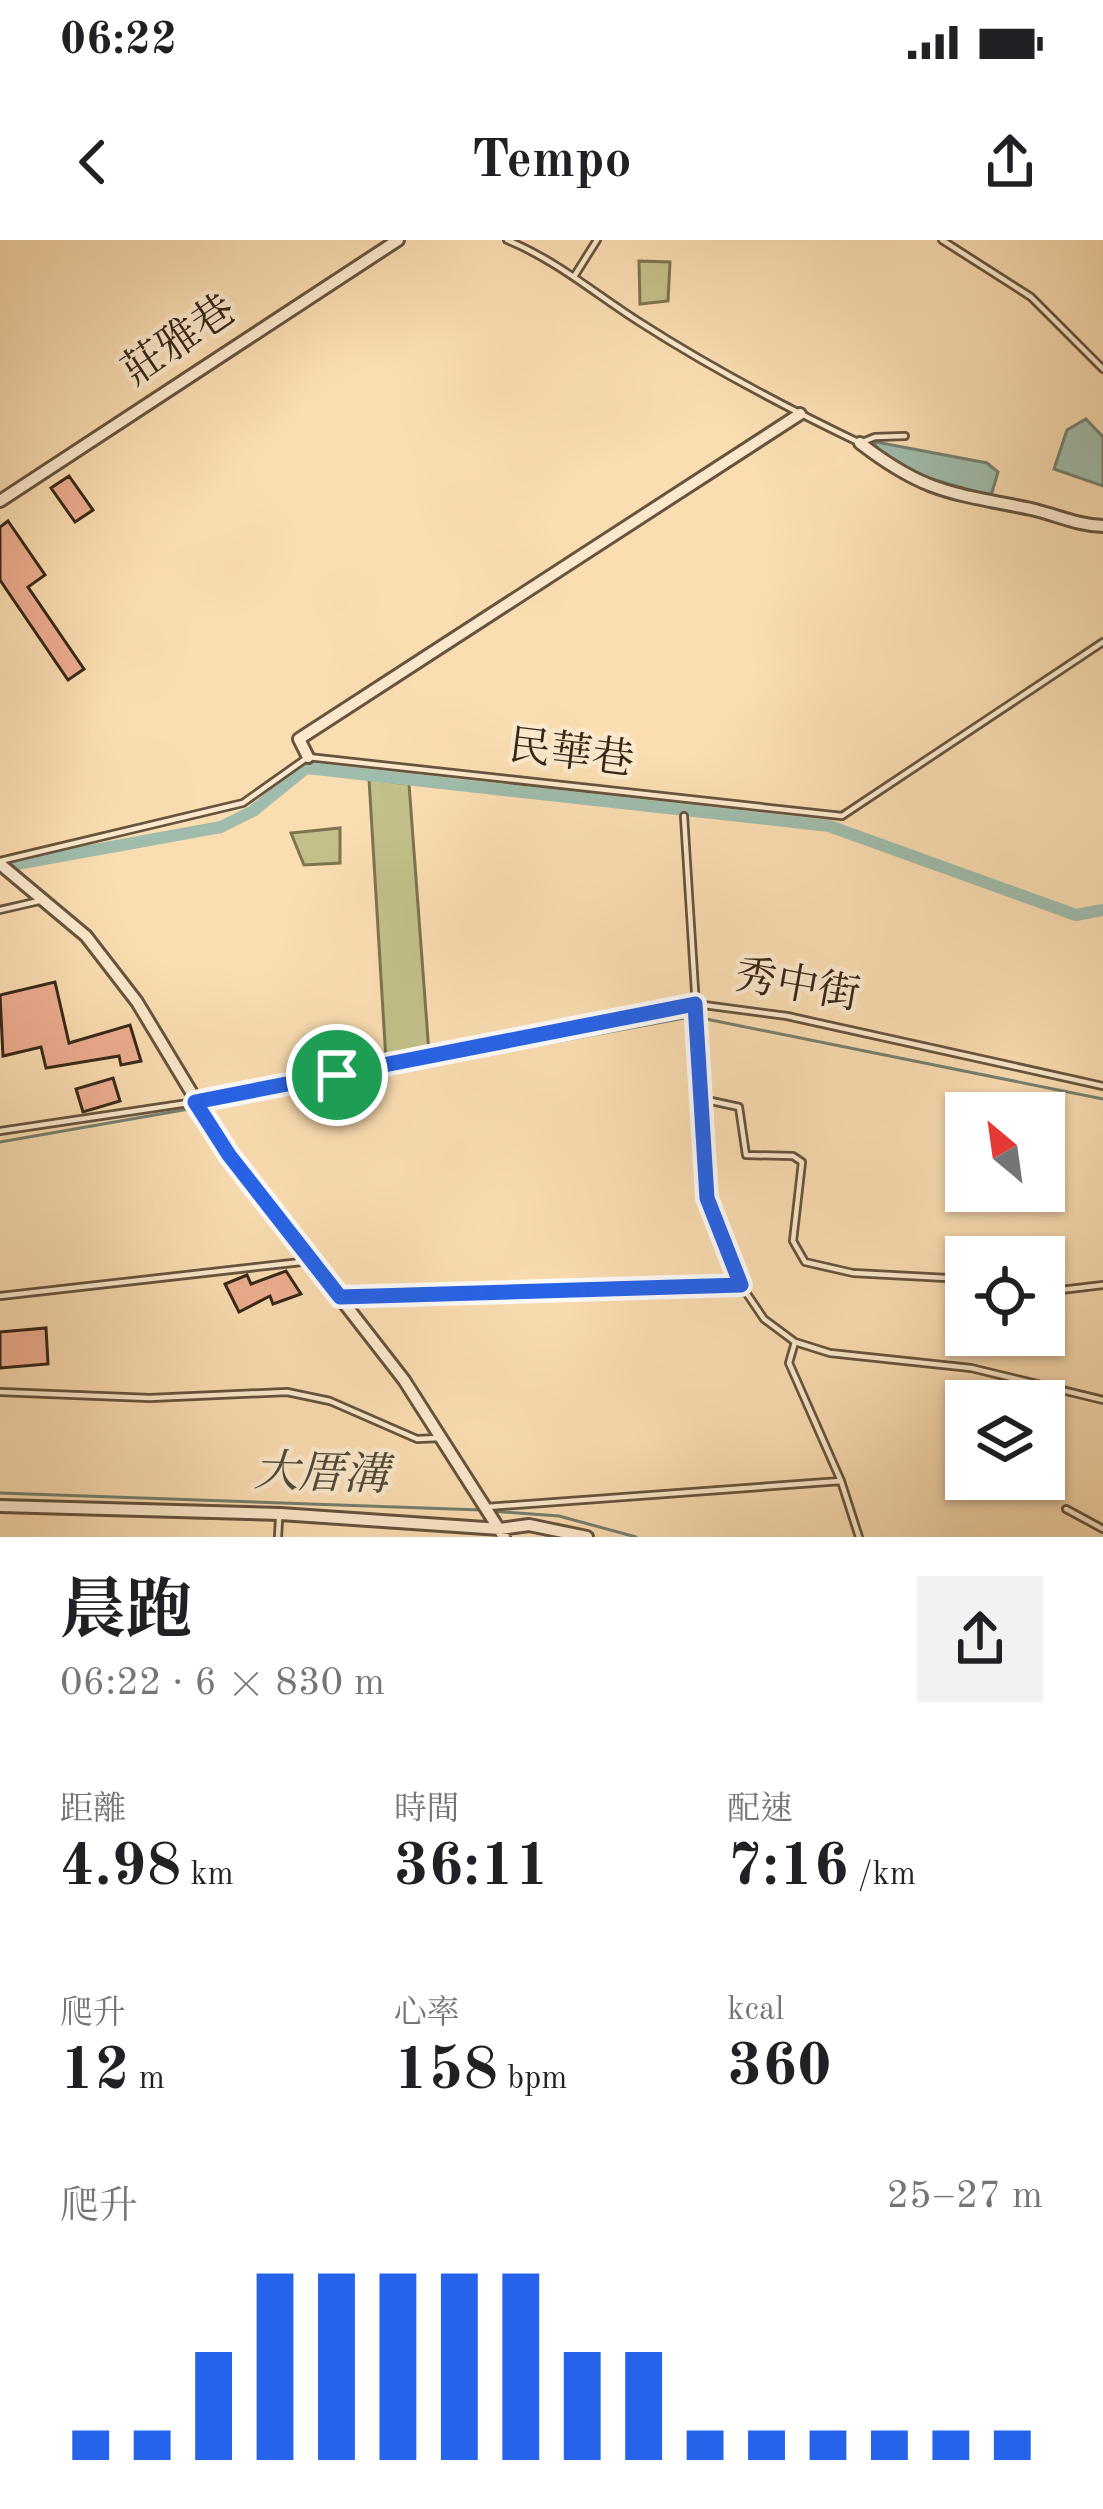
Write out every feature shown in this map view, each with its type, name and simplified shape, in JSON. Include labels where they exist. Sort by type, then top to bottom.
[{"type":"street","name":"莊雅巷","points":[[0,501],[398,240]]},
{"type":"street","points":[[308,757],[299,740],[800,414]]},
{"type":"street","points":[[860,443],[906,478],[944,492],[1038,511],[1072,525],[1103,526]]},
{"type":"street","points":[[0,862],[86,936],[137,1002],[195,1102],[404,1380],[495,1523]]},
{"type":"street","points":[[0,1506],[495,1523],[587,1537]]},
{"type":"lane","points":[[507,240],[575,275],[639,322],[800,414],[860,443],[875,436],[905,436]]},
{"type":"lane","points":[[575,275],[597,240]]},
{"type":"lane","points":[[942,240],[1031,297],[1103,369]]},
{"type":"lane","name":"民華巷","points":[[308,757],[842,816],[855,803],[1103,642]]},
{"type":"lane","points":[[0,862],[243,802],[308,757]]},
{"type":"lane","points":[[683,816],[707,1198],[741,1285],[764,1319],[795,1342],[848,1357],[971,1368],[1103,1400]]},
{"type":"lane","points":[[0,910],[44,900]]},
{"type":"lane","name":"秀中街","points":[[0,1131],[195,1102],[695,1004],[788,1016],[1103,1085]]},
{"type":"lane","points":[[702,1099],[740,1107],[741,1151],[746,1155],[799,1157],[793,1241],[805,1262],[853,1273],[945,1278]]},
{"type":"lane","points":[[0,1296],[311,1261]]},
{"type":"lane","points":[[340,1297],[741,1285]]},
{"type":"lane","points":[[1065,1290],[1103,1286]]},
{"type":"lane","points":[[795,1342],[789,1363],[841,1481],[859,1537]]},
{"type":"lane","points":[[0,1392],[150,1398],[287,1392],[330,1401],[417,1439],[440,1438]]},
{"type":"lane","points":[[495,1523],[841,1481]]},
{"type":"lane","points":[[1066,1509],[1103,1528]]},
{"type":"lane","points":[[278,1537],[280,1514]]},
{"type":"shaded area","points":[[639,261],[670,262],[668,301],[640,304]]},
{"type":"shaded area","points":[[1086,419],[1103,437],[1103,486],[1054,469],[1067,430]]},
{"type":"shaded area","points":[[876,442],[987,463],[998,472],[991,496],[907,472],[874,448]]},
{"type":"shaded area","points":[[369,779],[409,784],[429,1053],[386,1061]]},
{"type":"shaded area","points":[[340,828],[340,863],[304,865],[291,833]]},
{"type":"building","points":[[69,476],[93,510],[75,522],[51,488]]},
{"type":"building","points":[[8,521],[45,575],[28,587],[84,669],[68,680],[0,580],[0,527]]},
{"type":"building","points":[[55,982],[69,1043],[130,1025],[141,1061],[121,1065],[119,1056],[46,1068],[41,1047],[3,1056],[0,995]]},
{"type":"building","points":[[113,1078],[120,1101],[83,1112],[76,1089]]},
{"type":"building","points":[[286,1271],[301,1294],[273,1304],[270,1296],[239,1312],[225,1284],[247,1275],[251,1284]]},
{"type":"building","points":[[46,1328],[48,1364],[0,1368],[0,1332]]},
{"type":"waterway","points":[[0,867],[221,827],[253,811],[306,768],[829,826],[1076,915],[1103,910]]},
{"type":"waterway","points":[[208,1106],[690,1017]]},
{"type":"waterway","points":[[706,1019],[1103,1099]]},
{"type":"waterway","points":[[0,1142],[189,1109]]},
{"type":"waterway","name":"大厝溝","points":[[0,1493],[481,1510]]},
{"type":"waterway","name":"大厝溝","points":[[491,1511],[559,1516],[636,1537]]},
{"type":"route","points":[[695,1004],[707,1198],[741,1285],[547,1287],[340,1297],[229,1155],[195,1102],[337,1075],[695,1004]]}]
